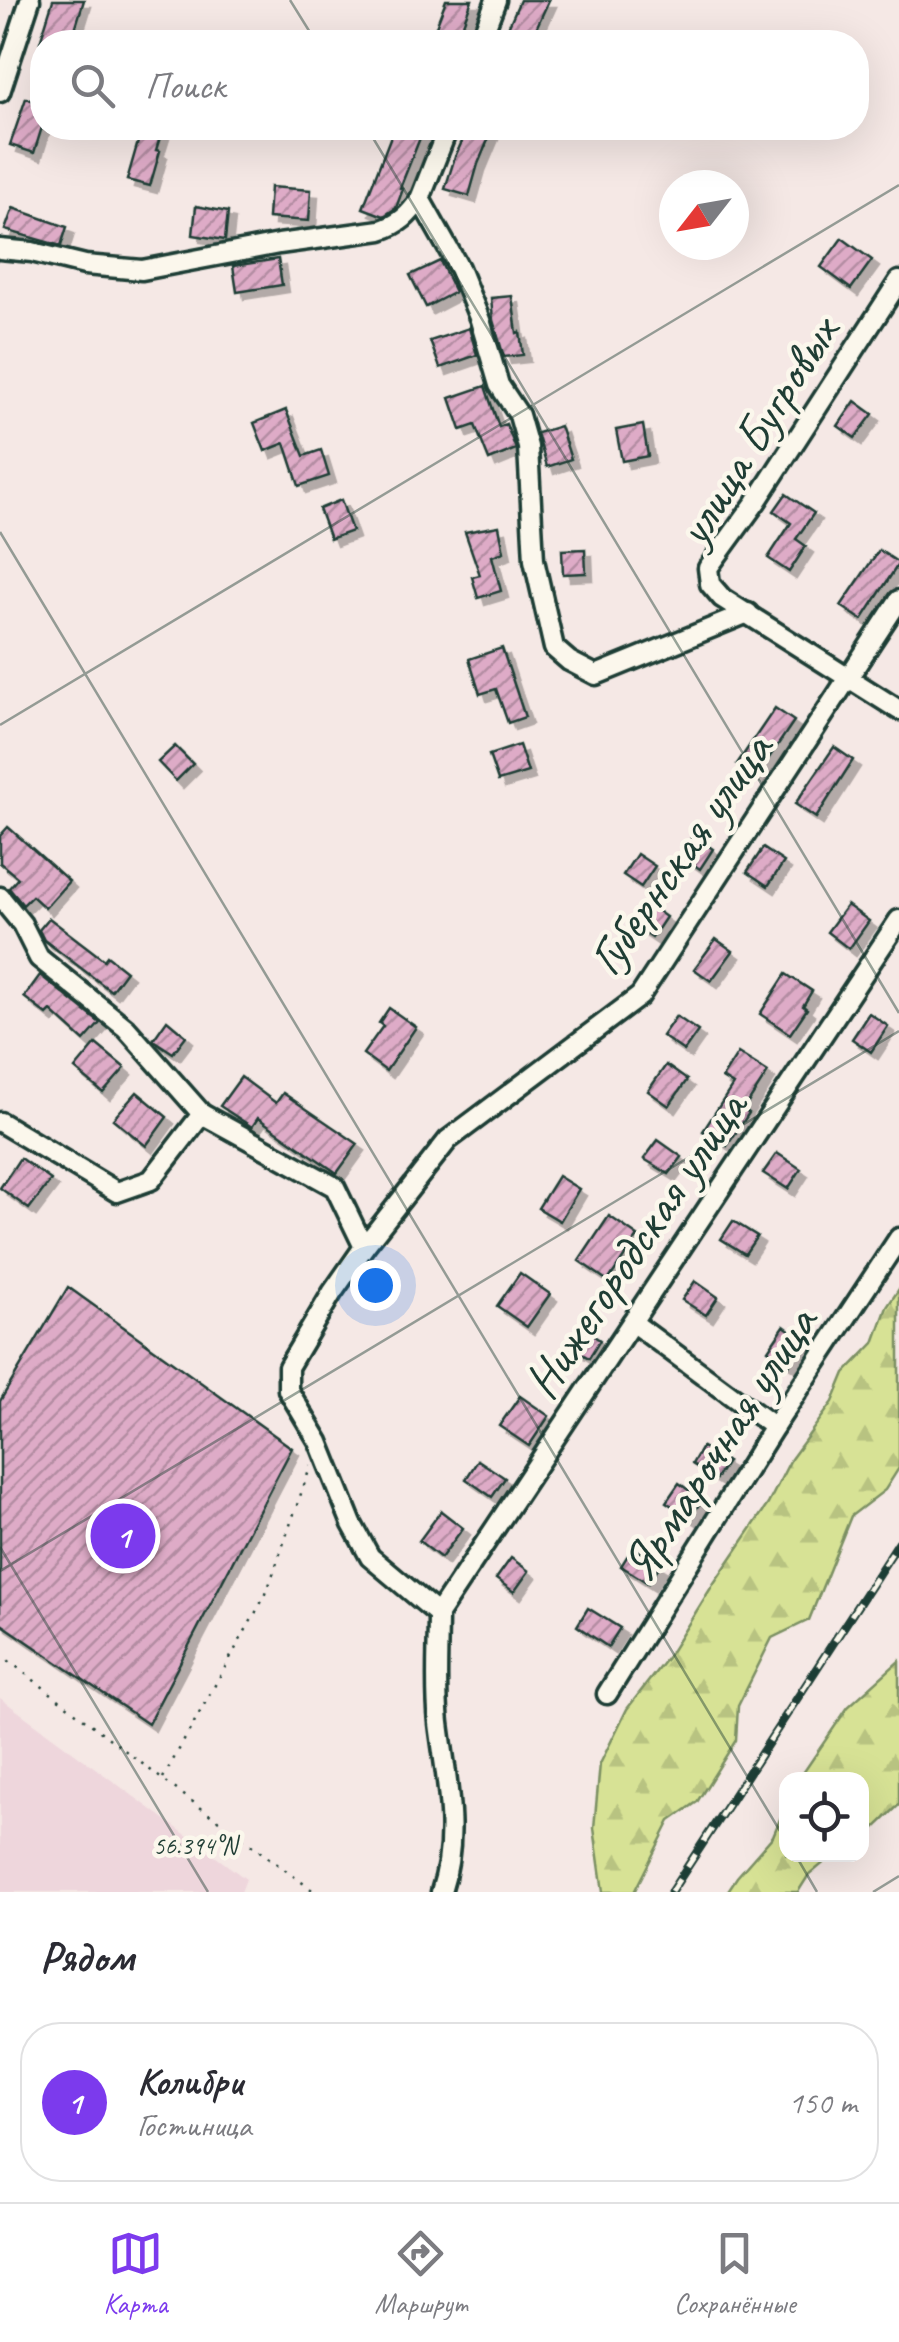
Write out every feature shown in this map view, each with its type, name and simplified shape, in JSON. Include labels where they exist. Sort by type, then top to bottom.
[{"type":"street","points":[[0,92],[30,0]]},
{"type":"street","points":[[485,30],[496,0]]},
{"type":"street","points":[[0,249],[142,270],[279,244],[381,230],[396,226],[410,215],[443,140]]},
{"type":"street","points":[[420,199],[458,268],[480,320],[499,385],[519,416],[528,446],[534,560],[554,648],[596,674],[748,613],[899,710]]},
{"type":"street","name":"улица Бугровых","points":[[748,613],[722,598],[710,584],[708,568],[756,502],[899,281]]},
{"type":"street","name":"Губернская улица","points":[[438,1614],[370,1557],[352,1524],[319,1442],[288,1390],[288,1367],[364,1246],[448,1140],[640,996],[899,600]]},
{"type":"street","points":[[0,898],[22,924],[39,958],[126,1028],[202,1114],[335,1187],[364,1246]]},
{"type":"street","name":"Нижегородская улица","points":[[438,1614],[899,920]]},
{"type":"street","points":[[0,1122],[117,1192],[151,1180],[202,1114]]},
{"type":"street","name":"Ярмарочная улица","points":[[608,1694],[774,1427],[899,1238]]},
{"type":"street","points":[[632,1322],[774,1427]]},
{"type":"street","points":[[438,1614],[439,1718],[452,1819],[442,1892]]},
{"type":"path","points":[[162,1779],[266,1594],[319,1442]]},
{"type":"path","points":[[0,1654],[314,1892]]},
{"type":"shaded area","points":[[0,1698],[246,1879],[241,1892],[0,1892]]},
{"type":"green space","points":[[899,1289],[899,1468],[885,1490],[851,1516],[809,1620],[772,1638],[738,1706],[736,1740],[697,1802],[670,1821],[634,1892],[603,1892],[594,1828],[600,1764],[627,1709],[669,1655],[768,1504],[791,1459],[833,1402],[845,1373],[874,1343],[887,1307]]},
{"type":"green space","points":[[899,1661],[899,1805],[869,1833],[869,1772],[804,1772],[848,1707]]},
{"type":"green space","points":[[779,1822],[779,1862],[825,1862],[808,1876],[798,1892],[727,1892],[737,1877],[773,1836]]},
{"type":"building","points":[[53,0],[84,0],[75,30],[44,30]]},
{"type":"building","points":[[446,0],[472,0],[461,30],[435,30]]},
{"type":"building","points":[[520,0],[549,0],[535,30],[507,30]]},
{"type":"building","points":[[26,98],[30,100],[30,140],[38,140],[34,153],[10,145]]},
{"type":"building","points":[[139,140],[159,140],[150,186],[127,180]]},
{"type":"building","points":[[389,140],[419,140],[396,208],[384,216],[363,208]]},
{"type":"building","points":[[463,140],[488,140],[469,196],[445,189]]},
{"type":"building","points":[[270,187],[311,190],[309,221],[268,218]]},
{"type":"building","points":[[196,206],[228,212],[225,240],[193,235]]},
{"type":"building","points":[[13,208],[67,227],[61,246],[5,230]]},
{"type":"building","points":[[842,238],[872,260],[851,289],[821,267]]},
{"type":"building","points":[[278,259],[282,285],[237,292],[233,266]]},
{"type":"building","points":[[440,261],[455,292],[426,307],[410,275]]},
{"type":"building","points":[[512,296],[523,355],[504,357],[491,298]]},
{"type":"building","points":[[469,328],[477,355],[440,368],[430,341]]},
{"type":"building","points":[[485,386],[499,427],[506,424],[516,449],[489,460],[475,425],[461,430],[450,398]]},
{"type":"building","points":[[855,401],[873,414],[855,438],[838,426]]},
{"type":"building","points":[[286,410],[304,456],[321,450],[329,476],[299,486],[285,443],[265,451],[254,423]]},
{"type":"building","points":[[643,425],[648,456],[622,461],[616,430]]},
{"type":"building","points":[[560,426],[571,459],[547,467],[537,433]]},
{"type":"building","points":[[786,494],[814,513],[796,539],[806,546],[789,572],[768,558],[791,523],[774,511]]},
{"type":"building","points":[[341,500],[352,531],[330,539],[319,509]]},
{"type":"building","points":[[499,526],[504,552],[492,556],[501,591],[478,598],[472,577],[480,575],[465,532]]},
{"type":"building","points":[[585,549],[586,573],[563,574],[562,550]]},
{"type":"building","points":[[879,550],[899,563],[862,620],[841,606]]},
{"type":"building","points":[[502,648],[525,717],[508,723],[496,689],[480,694],[469,659]]},
{"type":"building","points":[[775,708],[794,721],[756,777],[737,764]]},
{"type":"building","points":[[519,745],[528,772],[498,781],[489,755]]},
{"type":"building","points":[[175,746],[193,764],[176,781],[158,762]]},
{"type":"building","points":[[834,747],[853,760],[816,818],[795,804]]},
{"type":"building","points":[[8,827],[69,881],[45,908],[32,896],[23,905],[9,888],[18,878],[0,863],[0,836]]},
{"type":"building","points":[[693,835],[713,849],[700,869],[680,855]]},
{"type":"building","points":[[763,848],[784,862],[768,886],[747,872]]},
{"type":"building","points":[[637,854],[655,866],[641,887],[623,875]]},
{"type":"building","points":[[648,904],[666,917],[652,938],[634,926]]},
{"type":"building","points":[[847,905],[869,921],[849,949],[827,932]]},
{"type":"building","points":[[49,918],[104,960],[107,956],[126,971],[111,991],[44,940],[39,930]]},
{"type":"building","points":[[716,939],[733,951],[711,981],[694,969]]},
{"type":"building","points":[[786,974],[812,991],[803,1006],[807,1009],[790,1034],[760,1014]]},
{"type":"building","points":[[40,975],[100,1023],[84,1041],[51,1011],[47,1015],[24,997]]},
{"type":"building","points":[[389,1008],[416,1027],[386,1071],[363,1054],[383,1026],[379,1023]]},
{"type":"building","points":[[869,1013],[888,1026],[871,1052],[852,1039]]},
{"type":"building","points":[[676,1016],[698,1031],[684,1051],[662,1036]]},
{"type":"building","points":[[167,1020],[186,1036],[173,1053],[153,1040]]},
{"type":"building","points":[[96,1044],[125,1068],[103,1093],[75,1069]]},
{"type":"building","points":[[738,1053],[768,1072],[744,1109],[749,1113],[727,1146],[703,1131],[733,1085],[722,1078]]},
{"type":"building","points":[[666,1065],[687,1080],[669,1106],[648,1091]]},
{"type":"building","points":[[241,1077],[276,1103],[283,1093],[358,1144],[337,1173],[258,1118],[252,1127],[220,1106]]},
{"type":"building","points":[[137,1092],[167,1117],[146,1146],[113,1119]]},
{"type":"building","points":[[658,1140],[682,1157],[669,1174],[644,1159]]},
{"type":"building","points":[[777,1153],[801,1169],[788,1189],[763,1173]]},
{"type":"building","points":[[20,1158],[51,1180],[29,1209],[0,1188]]},
{"type":"building","points":[[558,1176],[579,1189],[560,1221],[538,1208]]},
{"type":"building","points":[[609,1216],[638,1236],[608,1281],[579,1261]]},
{"type":"building","points":[[733,1221],[757,1236],[745,1254],[721,1239]]},
{"type":"building","points":[[520,1273],[550,1294],[527,1327],[497,1306]]},
{"type":"building","points":[[695,1281],[718,1297],[706,1315],[682,1300]]},
{"type":"building","points":[[68,1287],[292,1448],[148,1724],[0,1623],[0,1401]]},
{"type":"building","points":[[579,1326],[600,1340],[589,1358],[567,1345]]},
{"type":"building","points":[[784,1326],[805,1341],[789,1365],[768,1350]]},
{"type":"building","points":[[520,1396],[549,1416],[529,1446],[499,1426]]},
{"type":"building","points":[[702,1447],[727,1462],[716,1479],[692,1464]]},
{"type":"building","points":[[478,1460],[505,1478],[492,1497],[466,1479]]},
{"type":"building","points":[[679,1483],[702,1500],[690,1518],[666,1502]]},
{"type":"building","points":[[441,1511],[463,1528],[441,1558],[419,1541]]},
{"type":"building","points":[[633,1547],[660,1565],[648,1583],[621,1566]]},
{"type":"building","points":[[511,1558],[529,1571],[514,1592],[496,1579]]},
{"type":"building","points":[[588,1608],[620,1628],[608,1647],[577,1626]]},
{"type":"railway","points":[[671,1892],[899,1542]]},
{"type":"place","name":"Колибри","points":[[123,1536]]}]
